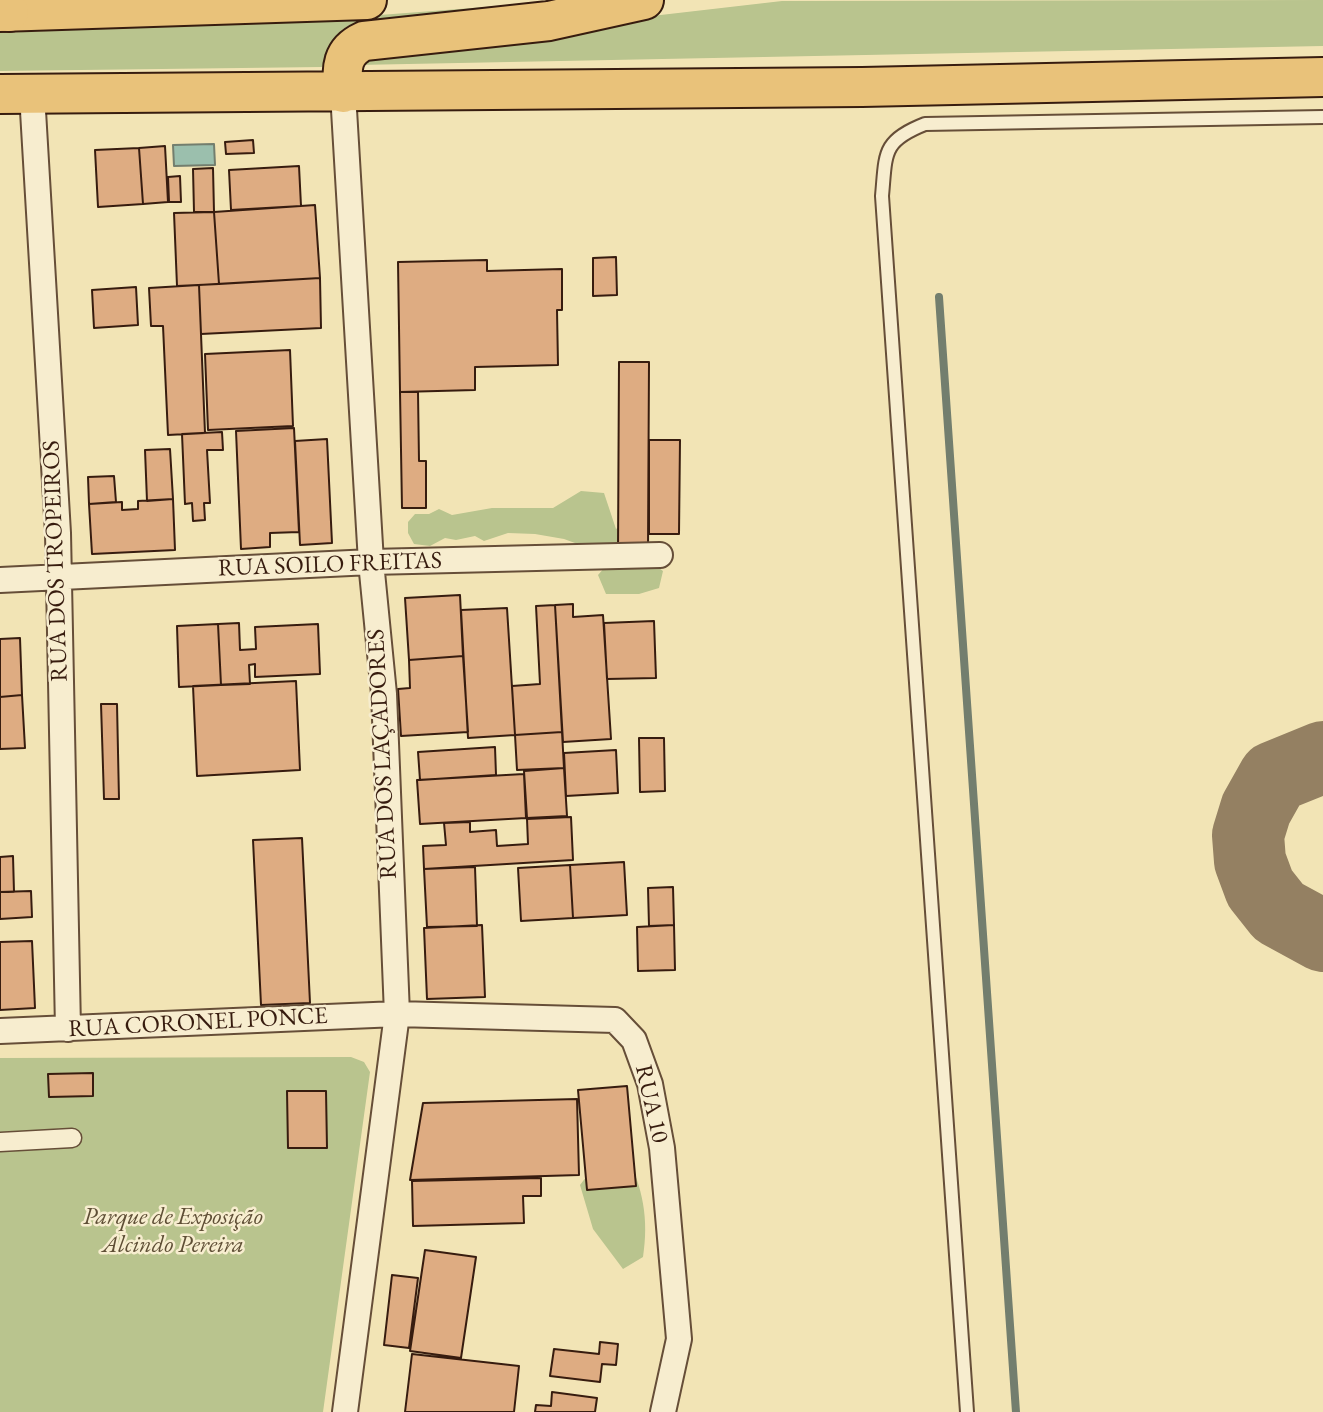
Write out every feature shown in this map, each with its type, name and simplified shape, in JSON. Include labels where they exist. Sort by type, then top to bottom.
[{"type":"main road","points":[[3,12],[367,0]]},
{"type":"main road","points":[[343,93],[345,56],[351,47],[364,41],[549,21],[644,0]]},
{"type":"main road","points":[[16,94],[876,87],[1323,77]]},
{"type":"street","name":"RUA DOS LAÇADORES","points":[[343,93],[371,562],[384,694],[397,1014],[345,1412]]},
{"type":"street","name":"RUA DOS TROPEIROS","points":[[16,94],[58,533],[68,1029]]},
{"type":"street","name":"RUA SOILO FREITAS","points":[[0,580],[371,562],[660,555]]},
{"type":"street","name":"RUA CORONEL PONCE","points":[[0,1031],[397,1014]]},
{"type":"street","name":"RUA 10","points":[[397,1014],[615,1020],[634,1040],[650,1084],[663,1148],[679,1339],[663,1412]]},
{"type":"street","points":[[0,1142],[72,1138]]},
{"type":"lane","points":[[967,1412],[883,209],[886,155],[899,135],[925,124],[1323,117]]},
{"type":"green space","points":[[1323,0],[1323,46],[357,65],[359,59],[626,19],[782,1]]},
{"type":"green space","points":[[525,4],[525,10],[352,24],[336,37],[322,67],[0,71],[0,33],[327,19]]},
{"type":"green space","points":[[581,491],[604,493],[616,529],[645,508],[654,521],[642,546],[586,547],[564,539],[508,533],[484,541],[475,536],[456,540],[445,538],[430,546],[414,544],[408,533],[408,522],[415,514],[429,514],[439,509],[452,515],[492,508],[553,508]]},
{"type":"green space","points":[[649,561],[663,571],[659,588],[639,594],[606,594],[598,575],[606,566],[636,569]]},
{"type":"green space","name":"Parque de Exposição Alcindo Pereira","points":[[351,1057],[364,1062],[370,1072],[323,1412],[0,1412],[0,1058]]},
{"type":"green space","points":[[626,1154],[637,1179],[643,1204],[645,1243],[643,1257],[623,1269],[593,1229],[580,1185],[599,1160]]},
{"type":"shaded area","points":[[214,144],[215,165],[174,166],[173,145]]},
{"type":"building","points":[[253,140],[254,153],[226,154],[225,142]]},
{"type":"building","points":[[165,146],[168,202],[143,204],[139,148]]},
{"type":"building","points":[[139,148],[143,204],[98,207],[95,150]]},
{"type":"building","points":[[299,166],[301,206],[231,210],[229,170]]},
{"type":"building","points":[[213,168],[214,212],[194,212],[193,169]]},
{"type":"building","points":[[180,176],[181,202],[169,202],[168,177]]},
{"type":"building","points":[[315,205],[320,278],[219,284],[214,212]]},
{"type":"building","points":[[214,212],[219,284],[177,286],[174,213]]},
{"type":"building","points":[[616,257],[617,295],[593,296],[593,258]]},
{"type":"building","points":[[487,260],[487,271],[562,269],[562,310],[557,310],[558,365],[475,367],[475,390],[400,392],[398,262]]},
{"type":"building","points":[[320,278],[321,328],[201,334],[199,285]]},
{"type":"building","points":[[199,285],[205,433],[168,435],[163,326],[151,326],[149,288]]},
{"type":"building","points":[[136,287],[138,325],[94,328],[92,290]]},
{"type":"building","points":[[290,350],[293,426],[208,430],[205,354]]},
{"type":"building","points":[[619,362],[649,362],[648,551],[618,551]]},
{"type":"building","points":[[400,392],[418,392],[419,461],[426,461],[426,508],[402,508]]},
{"type":"building","points":[[294,428],[299,532],[270,533],[270,547],[241,549],[236,431]]},
{"type":"building","points":[[222,432],[223,450],[207,450],[210,503],[204,503],[205,520],[193,521],[192,503],[185,504],[182,434]]},
{"type":"building","points":[[327,439],[332,543],[300,545],[295,441]]},
{"type":"building","points":[[649,440],[680,440],[679,534],[649,534]]},
{"type":"building","points":[[170,449],[173,499],[147,501],[145,450]]},
{"type":"building","points":[[114,476],[116,502],[89,504],[88,477]]},
{"type":"building","points":[[173,499],[175,550],[92,554],[89,504],[122,502],[122,510],[138,509],[138,501]]},
{"type":"building","points":[[460,595],[463,656],[409,660],[405,598]]},
{"type":"building","points":[[573,604],[573,617],[603,615],[611,739],[563,742],[555,605]]},
{"type":"building","points":[[555,605],[562,732],[515,735],[512,686],[540,684],[536,606]]},
{"type":"building","points":[[507,608],[515,735],[468,738],[461,610]]},
{"type":"building","points":[[654,621],[656,678],[607,679],[604,623]]},
{"type":"building","points":[[239,623],[240,650],[256,649],[255,627],[318,624],[320,674],[255,677],[255,664],[249,665],[250,684],[221,685],[218,624]]},
{"type":"building","points":[[218,624],[221,685],[179,687],[177,626]]},
{"type":"building","points":[[20,638],[22,695],[0,697],[0,639]]},
{"type":"building","points":[[463,656],[468,732],[401,736],[398,689],[410,688],[409,660]]},
{"type":"building","points":[[296,681],[300,770],[197,776],[193,686]]},
{"type":"building","points":[[22,695],[25,748],[0,749],[0,697]]},
{"type":"building","points":[[101,704],[117,704],[119,799],[104,799]]},
{"type":"building","points":[[562,732],[564,768],[517,770],[515,735]]},
{"type":"building","points":[[639,738],[664,738],[665,791],[640,792]]},
{"type":"building","points":[[495,747],[496,775],[420,780],[418,752]]},
{"type":"building","points":[[616,750],[618,793],[566,796],[564,753]]},
{"type":"building","points":[[564,768],[567,816],[527,818],[524,771]]},
{"type":"building","points":[[524,774],[526,818],[420,824],[417,780]]},
{"type":"building","points":[[571,817],[573,860],[424,869],[423,846],[446,845],[444,823],[470,822],[470,832],[496,830],[497,846],[528,844],[527,819]]},
{"type":"building","points":[[302,838],[310,1003],[261,1005],[253,840]]},
{"type":"building","points":[[13,856],[14,892],[0,892],[0,857]]},
{"type":"building","points":[[624,862],[627,915],[573,918],[570,865]]},
{"type":"building","points":[[570,865],[573,918],[521,921],[518,868]]},
{"type":"building","points":[[475,867],[477,926],[427,927],[424,869]]},
{"type":"building","points":[[673,887],[674,925],[649,926],[648,888]]},
{"type":"building","points":[[31,891],[32,917],[0,919],[0,892]]},
{"type":"building","points":[[482,925],[485,997],[427,999],[424,928]]},
{"type":"building","points":[[674,925],[675,970],[638,971],[637,927]]},
{"type":"building","points":[[32,941],[35,1008],[0,1010],[0,942]]},
{"type":"building","points":[[93,1073],[93,1096],[49,1097],[48,1074]]},
{"type":"building","points":[[627,1086],[636,1186],[587,1190],[578,1090]]},
{"type":"building","points":[[287,1091],[326,1091],[327,1148],[288,1148]]},
{"type":"building","points":[[577,1099],[579,1175],[410,1180],[423,1103]]},
{"type":"building","points":[[541,1178],[541,1196],[523,1196],[524,1223],[413,1226],[412,1181]]},
{"type":"building","points":[[425,1250],[476,1257],[461,1358],[410,1351]]},
{"type":"building","points":[[392,1275],[418,1278],[409,1348],[384,1345]]},
{"type":"building","points":[[600,1342],[618,1344],[616,1365],[602,1364],[600,1382],[550,1376],[554,1349],[599,1354]]},
{"type":"building","points":[[412,1354],[519,1366],[514,1412],[405,1412]]},
{"type":"building","points":[[552,1392],[597,1398],[595,1412],[535,1412],[536,1405],[551,1406]]},
{"type":"waterway","points":[[939,297],[1016,1412]]},
{"type":"taxiway","points":[[1323,757],[1274,777],[1256,809],[1248,835],[1250,861],[1260,888],[1279,912],[1323,936]]}]
